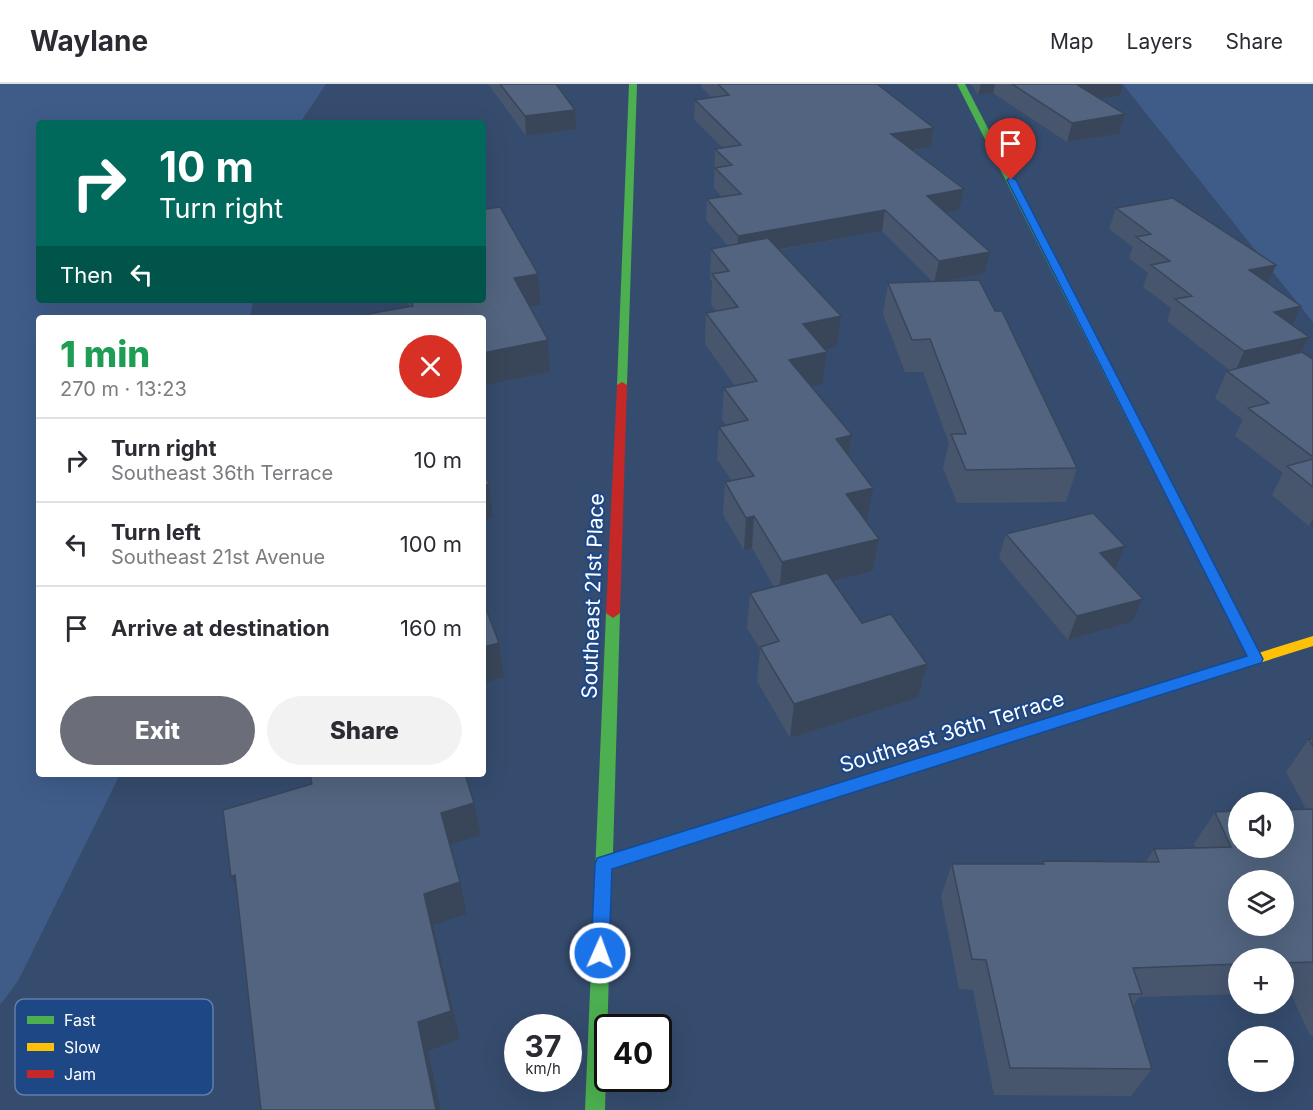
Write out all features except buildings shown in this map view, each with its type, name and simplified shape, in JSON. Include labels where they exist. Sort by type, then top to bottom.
[{"type":"street","name":"Southeast 21st Place","points":[[595,1110],[633,84]]},
{"type":"street","points":[[961,84],[1256,659]]},
{"type":"street","name":"Southeast 36th Terrace","points":[[603,864],[1313,641]]},
{"type":"water","points":[[0,84],[326,84],[302,120],[36,120],[36,303],[252,303],[250,315],[36,315],[36,777],[119,777],[18,981],[0,1005]]},
{"type":"water","points":[[1123,84],[1313,84],[1313,322],[1133,97]]},
{"type":"traffic: fast","points":[[622,385],[633,84]]},
{"type":"traffic: fast","points":[[961,84],[1151,455]]},
{"type":"traffic: fast","points":[[595,1110],[613,613]]},
{"type":"traffic: fast","points":[[603,864],[885,775]]},
{"type":"traffic: slow","points":[[885,775],[1313,641]]},
{"type":"traffic: jam","points":[[613,613],[622,385]]},
{"type":"traffic: jam","points":[[1151,455],[1256,659]]},
{"type":"route","points":[[600,953],[603,864],[1256,659],[1011,180]]}]
